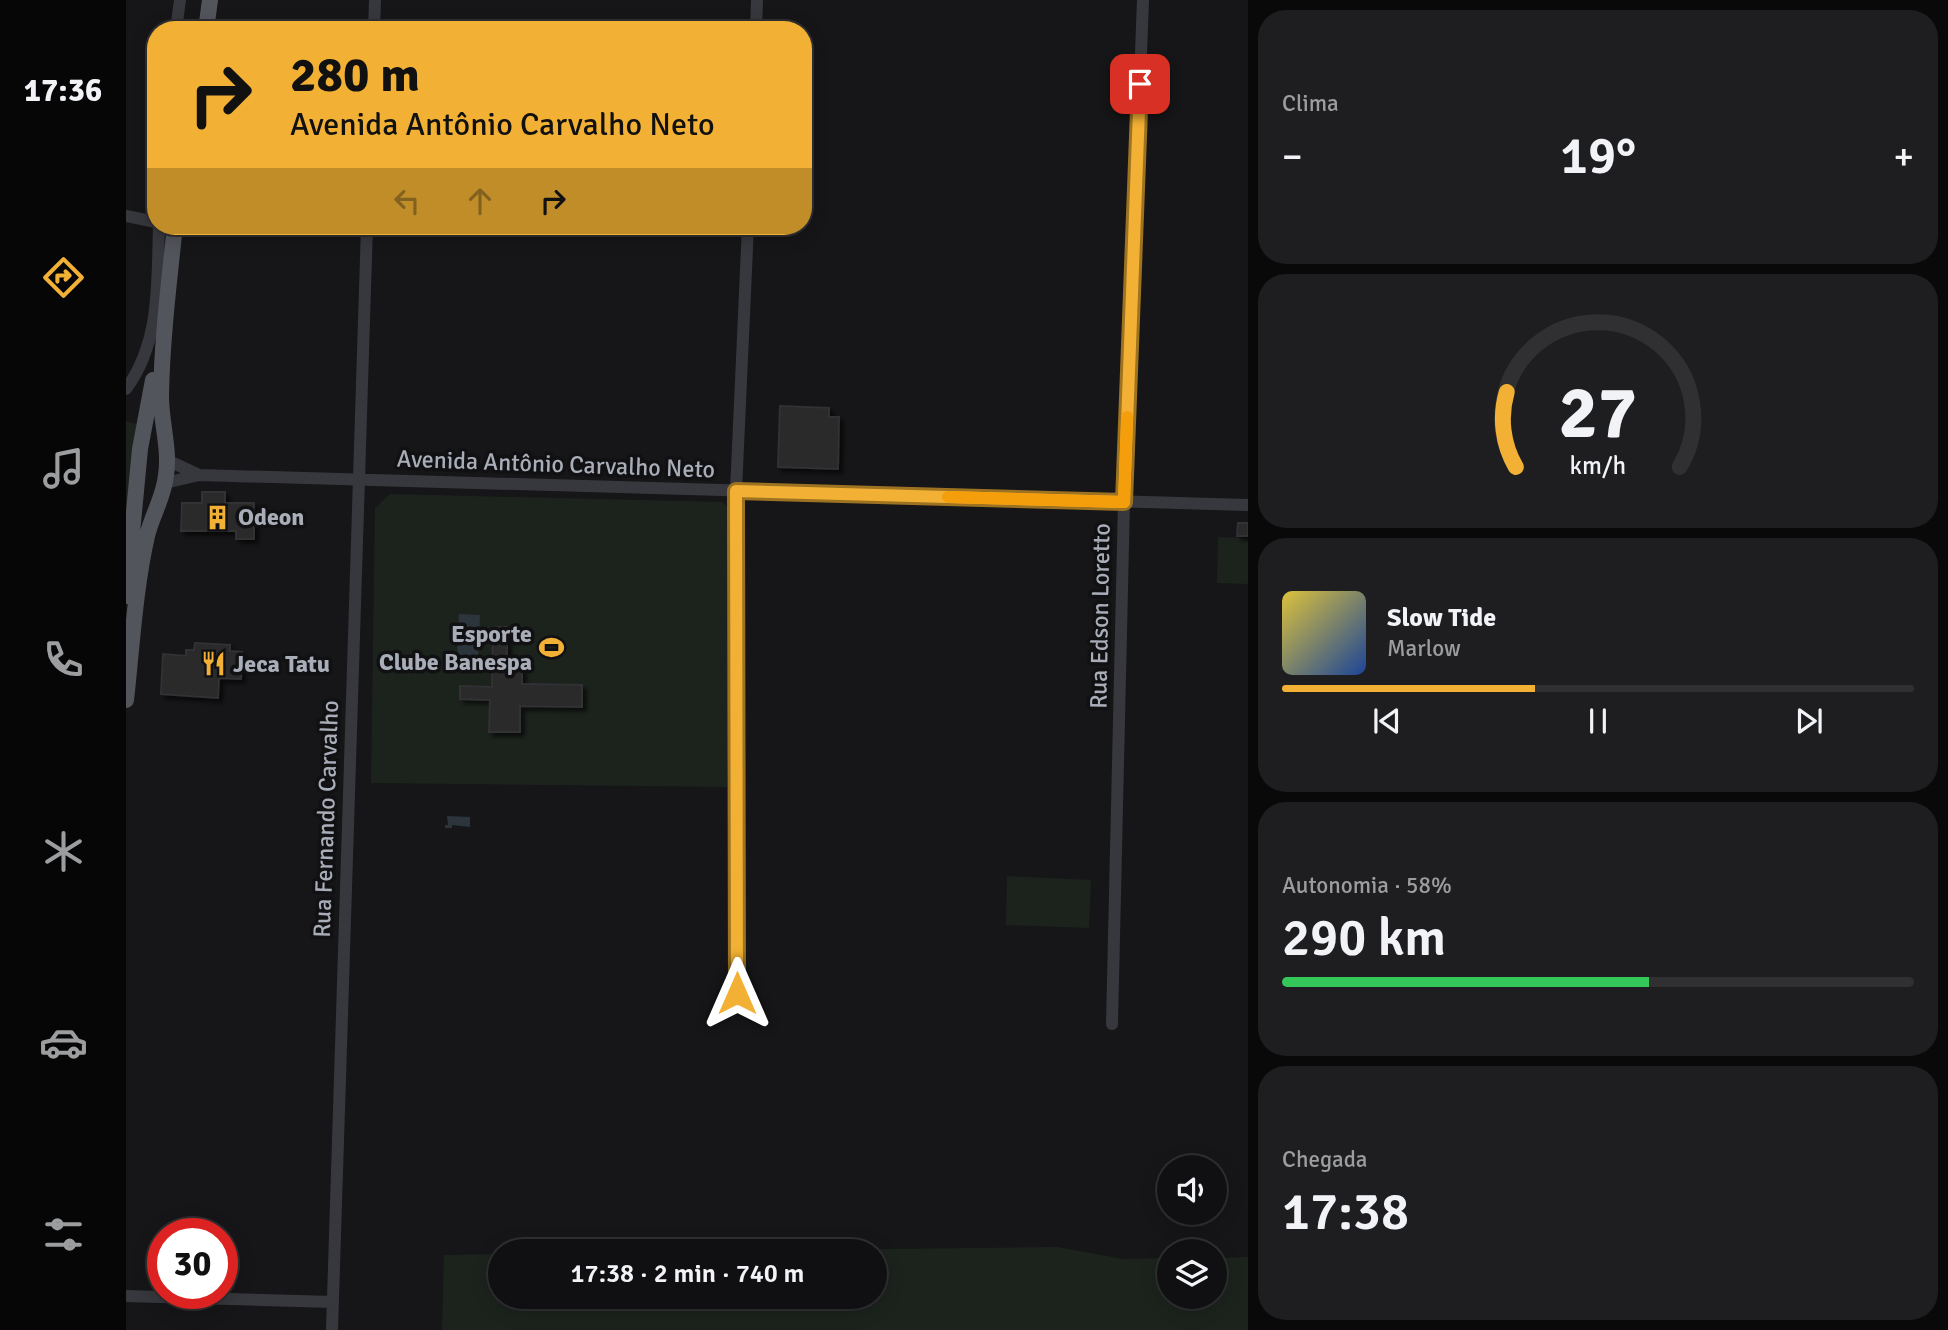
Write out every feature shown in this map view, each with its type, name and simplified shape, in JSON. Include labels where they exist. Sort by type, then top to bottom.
[{"type":"main road","points":[[207,21],[210,0]]},
{"type":"main road","points":[[126,700],[142,562],[154,514],[165,488],[167,456],[161,400],[162,347],[174,235]]},
{"type":"main road","points":[[126,596],[140,449],[156,362],[162,347]]},
{"type":"main road","points":[[140,449],[167,456]]},
{"type":"main road","points":[[136,491],[155,495],[165,488]]},
{"type":"street","points":[[177,21],[180,0]]},
{"type":"street","points":[[375,21],[376,0]]},
{"type":"street","points":[[756,21],[757,0]]},
{"type":"street","name":"Rua Edson Loretto","points":[[1112,1024],[1124,502],[1143,0]]},
{"type":"street","points":[[126,216],[147,221]]},
{"type":"street","points":[[126,389],[138,372],[150,342],[157,294],[157,235]]},
{"type":"street","name":"Rua Fernando Carvalho","points":[[332,1330],[367,235]]},
{"type":"street","points":[[737,993],[736,491],[748,235]]},
{"type":"street","points":[[167,456],[199,475]]},
{"type":"street","points":[[165,488],[199,475]]},
{"type":"street","name":"Avenida Antônio Carvalho Neto","points":[[199,475],[1248,505]]},
{"type":"street","points":[[126,1296],[333,1302]]},
{"type":"shaded area","points":[[126,421],[137,424],[126,549]]},
{"type":"shaded area","name":"Esporte Clube Banespa","points":[[390,494],[722,502],[734,512],[727,787],[371,783],[375,508]]},
{"type":"shaded area","points":[[1218,537],[1248,538],[1248,584],[1217,583]]},
{"type":"shaded area","points":[[459,614],[480,615],[478,659],[457,658]]},
{"type":"shaded area","points":[[447,816],[470,817],[470,827],[452,825],[452,828],[445,828],[445,825],[448,825]]},
{"type":"shaded area","points":[[1007,876],[1091,880],[1089,928],[1006,925]]},
{"type":"shaded area","points":[[1057,1247],[1123,1259],[1157,1258],[1157,1309],[1227,1309],[1227,1258],[1248,1257],[1248,1330],[442,1330],[444,1255],[488,1254],[488,1309],[887,1309],[887,1249]]},
{"type":"building","points":[[780,406],[829,408],[829,417],[839,417],[838,469],[778,467]]},
{"type":"building","name":"Odeon","points":[[202,492],[225,492],[225,503],[254,503],[254,539],[236,539],[236,531],[181,531],[182,503],[202,503]]},
{"type":"building","points":[[1238,523],[1248,523],[1248,536],[1237,536]]},
{"type":"building","points":[[493,627],[507,627],[507,667],[522,668],[522,684],[582,685],[582,707],[520,706],[520,732],[489,732],[490,700],[460,699],[460,686],[492,687]]},
{"type":"building","name":"Jeca Tatu","points":[[195,643],[230,645],[230,651],[242,652],[241,679],[219,678],[218,698],[161,694],[163,654],[186,656],[186,650],[194,650]]},
{"type":"slow traffic","points":[[948,497],[1124,502],[1127,417]]},
{"type":"place","name":"Odeon","points":[[218,517]]},
{"type":"place","name":"Esporte Clube Banespa","points":[[552,648]]},
{"type":"place","name":"Jeca Tatu","points":[[213,664]]},
{"type":"route","points":[[737,993],[736,491],[1124,502],[1140,84]]}]
